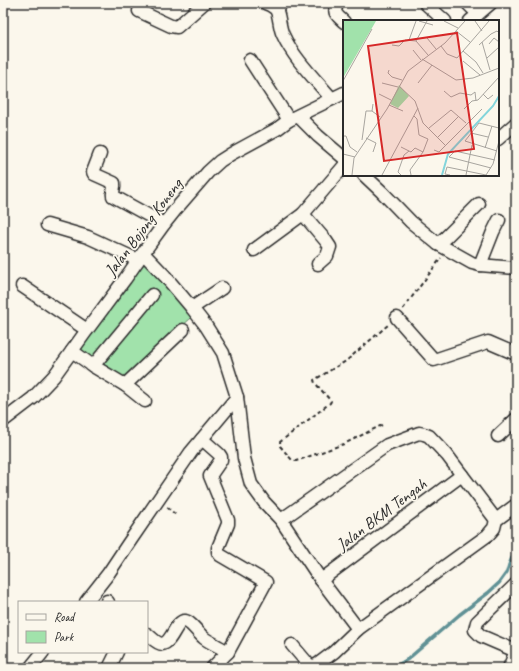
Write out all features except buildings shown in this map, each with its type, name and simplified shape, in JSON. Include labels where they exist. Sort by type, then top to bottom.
[{"type":"street","points":[[138,12],[171,26],[177,27],[204,3]]},
{"type":"street","points":[[338,3],[335,12],[343,21]]},
{"type":"street","points":[[426,3],[444,20]]},
{"type":"street","points":[[467,3],[474,17],[491,3]]},
{"type":"street","points":[[274,5],[278,14],[282,33],[288,45],[300,62],[332,99]]},
{"type":"street","points":[[250,60],[294,118],[343,157]]},
{"type":"street","name":"Jalan Bojong Koneng","points":[[5,415],[33,398],[54,376],[125,280],[140,256],[164,224],[208,172],[220,161],[231,154],[294,118],[343,94]]},
{"type":"street","points":[[499,138],[516,123]]},
{"type":"street","points":[[100,154],[93,172],[94,174],[114,183],[115,186],[113,196],[164,224]]},
{"type":"street","points":[[254,250],[303,214],[343,167]]},
{"type":"street","points":[[365,176],[411,222],[438,244],[472,263],[516,268]]},
{"type":"street","points":[[438,244],[479,204]]},
{"type":"street","points":[[303,214],[330,247],[327,256],[318,264]]},
{"type":"street","points":[[480,265],[499,220]]},
{"type":"street","points":[[47,224],[140,256],[165,276],[206,326],[223,353],[237,397],[244,458],[251,484],[264,502],[281,520],[321,580],[358,629]]},
{"type":"street","points":[[22,286],[87,330]]},
{"type":"street","points":[[192,308],[222,288]]},
{"type":"street","points":[[93,366],[152,295]]},
{"type":"street","points":[[397,318],[434,360],[488,342],[516,354]]},
{"type":"street","points":[[125,385],[183,330]]},
{"type":"street","points":[[72,351],[93,366],[125,385],[145,401]]},
{"type":"street","points":[[87,601],[108,574],[187,458],[237,397]]},
{"type":"street","points":[[498,436],[516,419]]},
{"type":"street","points":[[281,520],[387,446],[419,433],[429,436],[448,455],[496,520]]},
{"type":"street","points":[[202,439],[221,457],[221,460],[210,476],[228,520],[218,552],[220,555],[266,582],[228,652],[212,668]]},
{"type":"street","name":"Jalan BKM Tengah","points":[[321,580],[462,475]]},
{"type":"street","points":[[292,645],[309,665],[314,666],[318,664],[334,652],[358,629],[488,535],[494,528],[496,520],[516,504]]},
{"type":"street","points":[[509,668],[516,651],[481,636],[476,630],[477,622],[516,584]]},
{"type":"street","points":[[148,635],[158,643],[162,644],[167,642],[181,622],[185,621],[189,623],[203,638],[228,652]]},
{"type":"street","points":[[30,668],[42,653]]},
{"type":"street","points":[[109,668],[116,653]]},
{"type":"path","points":[[346,361],[314,380],[331,401],[330,403],[280,442],[280,446],[292,460],[296,461],[344,444],[382,425]]},
{"type":"green space","points":[[147,249],[191,318],[121,381],[76,352]]},
{"type":"waterway","points":[[393,668],[408,659],[499,583],[507,572],[512,558],[516,555]]}]
